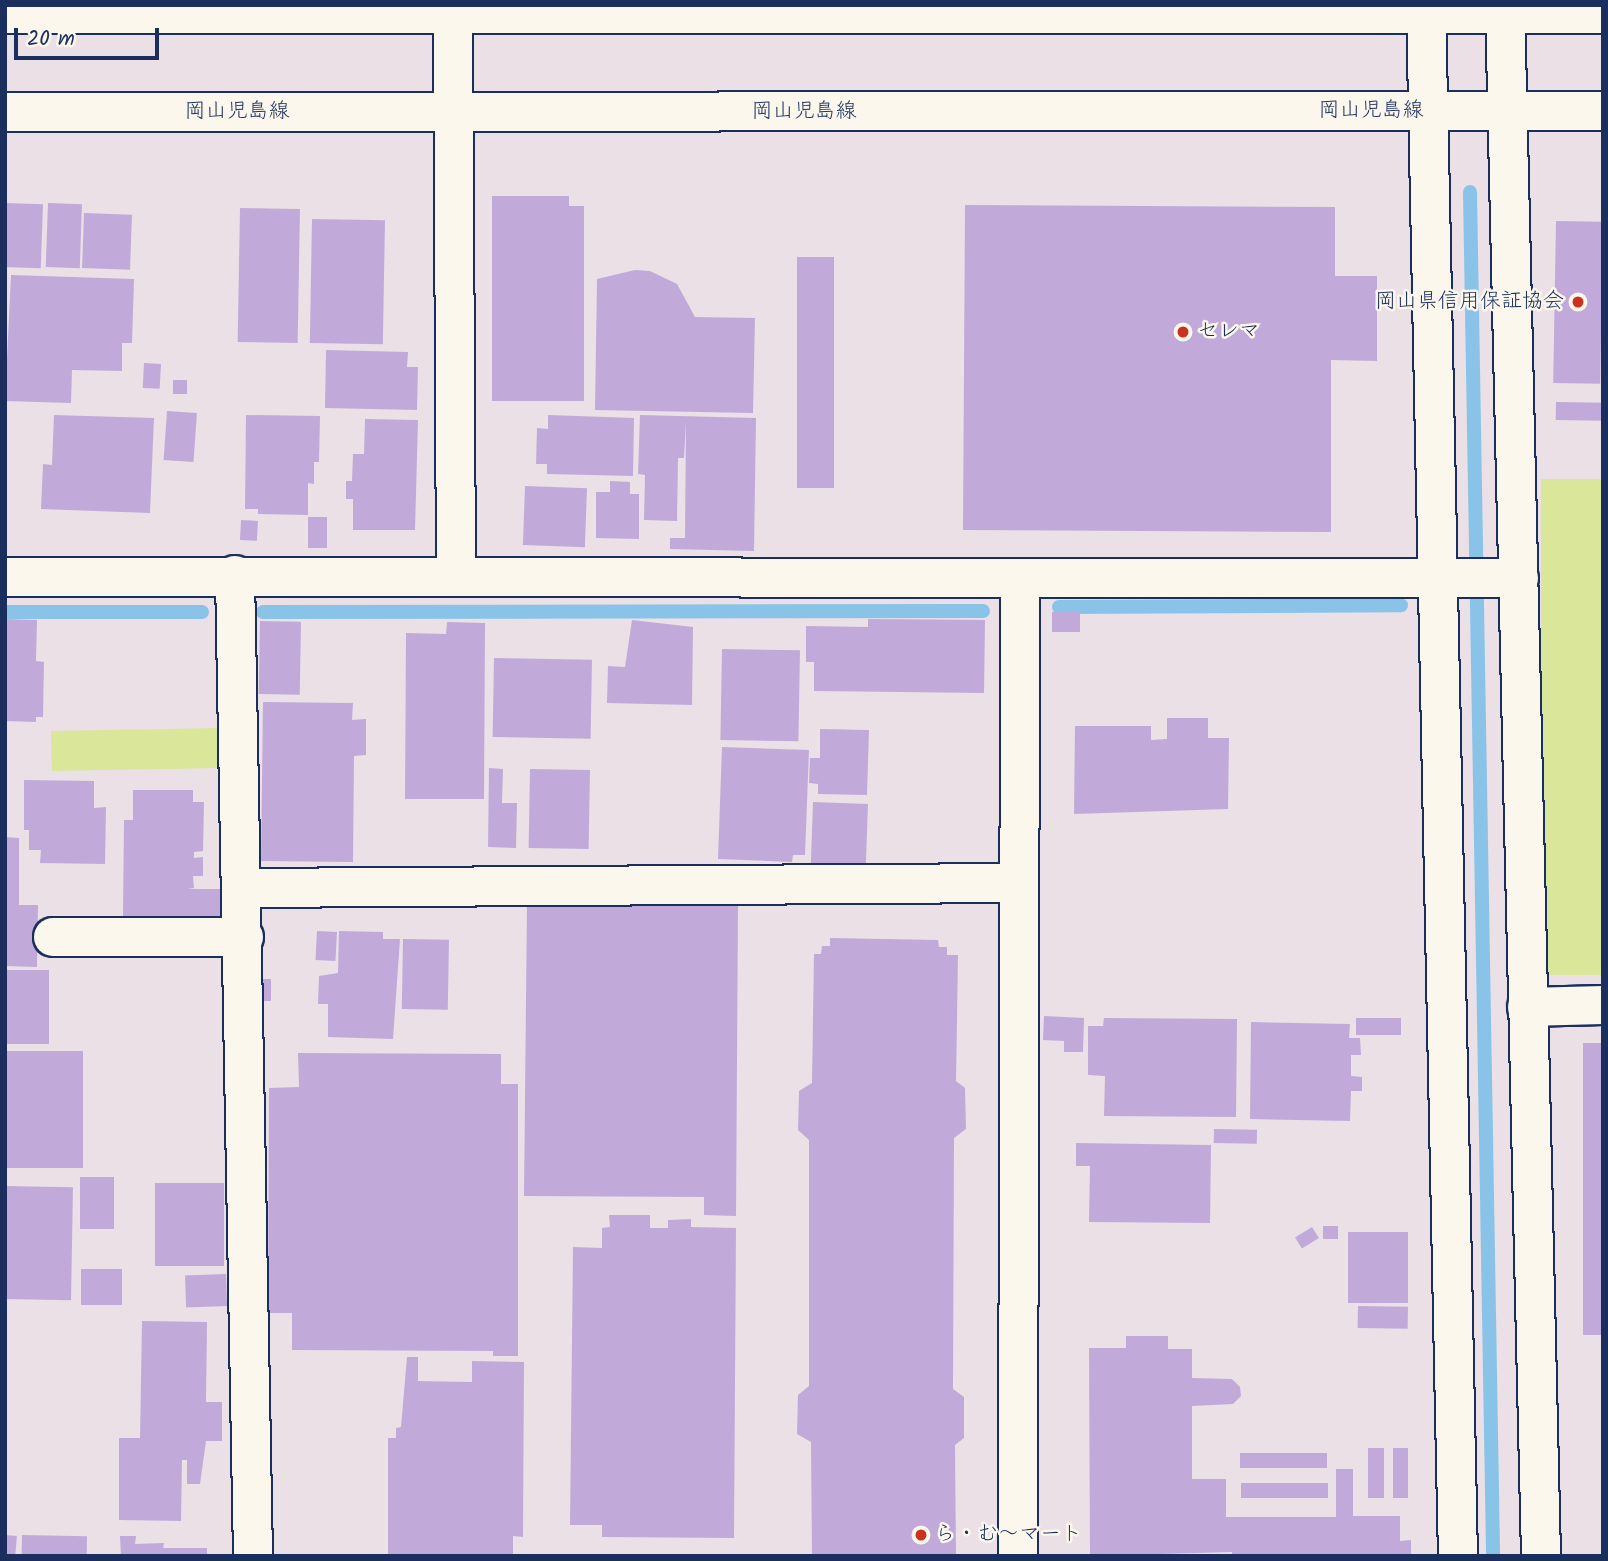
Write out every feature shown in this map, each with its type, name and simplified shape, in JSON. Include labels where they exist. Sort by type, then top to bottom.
[{"type":"street","points":[[1505,9],[1508,578],[1527,1007],[1541,1556]]},
{"type":"street","points":[[5,13],[1505,9],[1603,14]]},
{"type":"street","points":[[1426,10],[1448,578],[1458,1556]]},
{"type":"street","points":[[453,11],[456,576]]},
{"type":"street","name":"岡山児島線","points":[[5,113],[1603,111]]},
{"type":"street","points":[[5,577],[235,575],[1020,579],[1508,578]]},
{"type":"street","points":[[235,575],[244,888],[253,1556]]},
{"type":"street","points":[[1018,1556],[1020,579]]},
{"type":"street","points":[[244,888],[1018,883]]},
{"type":"street","points":[[53,937],[244,937]]},
{"type":"street","points":[[1527,1007],[1603,1005]]},
{"type":"green space","points":[[1541,479],[1603,479],[1603,975],[1541,975]]},
{"type":"green space","points":[[219,728],[220,768],[52,771],[51,731]]},
{"type":"building","points":[[492,196],[569,196],[569,206],[584,206],[584,401],[492,401]]},
{"type":"building","points":[[5,203],[43,204],[41,268],[5,267]]},
{"type":"building","points":[[48,203],[82,204],[80,268],[46,267]]},
{"type":"building","points":[[965,205],[1335,207],[1335,276],[1377,276],[1377,361],[1331,360],[1331,532],[963,530]]},
{"type":"building","points":[[240,208],[300,209],[298,343],[238,342]]},
{"type":"building","points":[[84,213],[132,215],[130,270],[82,268]]},
{"type":"building","points":[[312,219],[385,220],[383,344],[310,343]]},
{"type":"building","name":"岡山県信用保証協会","points":[[1556,221],[1603,222],[1600,384],[1553,383]]},
{"type":"building","points":[[797,257],[834,257],[834,488],[797,488]]},
{"type":"building","points":[[635,270],[650,271],[677,284],[695,317],[755,318],[753,413],[595,410],[597,279]]},
{"type":"building","points":[[11,275],[134,279],[132,343],[122,343],[122,371],[72,370],[71,403],[5,401]]},
{"type":"building","points":[[326,350],[408,352],[407,367],[418,367],[417,410],[325,408]]},
{"type":"building","points":[[144,363],[161,364],[160,389],[143,388]]},
{"type":"building","points":[[173,380],[187,380],[187,394],[173,394]]},
{"type":"building","points":[[1556,402],[1603,403],[1603,421],[1556,420]]},
{"type":"building","points":[[167,411],[197,413],[194,462],[164,460]]},
{"type":"building","points":[[54,415],[154,418],[150,513],[41,509],[43,464],[52,465]]},
{"type":"building","points":[[246,415],[320,416],[319,462],[314,462],[314,484],[308,483],[308,515],[258,514],[258,509],[245,509]]},
{"type":"building","points":[[548,415],[634,418],[633,476],[547,474],[547,464],[536,464],[537,428],[548,429]]},
{"type":"building","points":[[640,415],[756,418],[754,551],[670,549],[670,538],[685,538],[686,421],[684,458],[678,458],[677,521],[644,520],[645,475],[638,474]]},
{"type":"building","points":[[365,419],[418,420],[415,530],[353,530],[353,499],[346,499],[346,481],[352,481],[353,454],[364,454]]},
{"type":"building","points":[[610,481],[630,482],[630,494],[639,494],[639,539],[596,538],[596,492],[610,492]]},
{"type":"building","points":[[525,486],[587,488],[585,547],[523,545]]},
{"type":"building","points":[[308,517],[327,517],[327,548],[308,548]]},
{"type":"building","points":[[241,520],[258,521],[257,541],[240,540]]},
{"type":"building","points":[[1052,612],[1080,612],[1080,632],[1052,632]]},
{"type":"building","points":[[5,619],[37,620],[36,661],[44,662],[43,717],[36,717],[36,722],[5,721]]},
{"type":"building","points":[[868,619],[985,620],[984,693],[814,691],[814,662],[806,662],[806,626],[868,627]]},
{"type":"building","points":[[632,620],[693,627],[692,705],[607,703],[608,666],[625,667]]},
{"type":"building","points":[[260,621],[301,622],[300,695],[259,694]]},
{"type":"building","points":[[447,622],[485,623],[484,799],[405,799],[406,633],[446,634]]},
{"type":"building","points":[[722,649],[800,650],[798,741],[720,740]]},
{"type":"building","points":[[494,658],[592,660],[591,739],[493,737]]},
{"type":"building","points":[[263,702],[353,703],[352,720],[366,719],[366,755],[354,756],[353,862],[261,861]]},
{"type":"building","points":[[1167,718],[1208,718],[1208,738],[1229,738],[1228,809],[1074,814],[1075,726],[1151,726],[1151,740],[1167,739]]},
{"type":"building","points":[[820,729],[869,730],[867,795],[818,794],[818,784],[809,783],[810,758],[820,758]]},
{"type":"building","points":[[722,747],[809,750],[805,855],[793,855],[792,862],[718,859]]},
{"type":"building","points":[[489,768],[503,769],[502,803],[517,803],[516,848],[488,847]]},
{"type":"building","points":[[530,769],[590,770],[589,849],[529,848]]},
{"type":"building","points":[[24,780],[94,781],[94,808],[106,807],[105,864],[40,863],[41,850],[29,850],[29,830],[24,830]]},
{"type":"building","points":[[133,790],[193,790],[193,802],[204,802],[203,851],[194,852],[194,858],[203,857],[203,876],[193,876],[194,888],[187,889],[220,889],[220,916],[123,916],[124,820],[133,820]]},
{"type":"building","points":[[813,802],[868,804],[866,867],[811,865]]},
{"type":"building","points":[[5,837],[19,838],[19,905],[38,905],[37,967],[5,966]]},
{"type":"building","points":[[527,903],[738,905],[736,1216],[704,1215],[704,1197],[524,1196]]},
{"type":"building","points":[[317,931],[337,932],[335,961],[315,960]]},
{"type":"building","points":[[339,931],[383,932],[383,939],[400,939],[393,1039],[328,1037],[328,1004],[318,1004],[319,976],[338,973]]},
{"type":"building","points":[[830,938],[938,940],[939,947],[947,947],[947,955],[958,955],[956,1081],[965,1088],[966,1129],[954,1138],[953,1389],[964,1397],[964,1438],[955,1445],[956,1556],[812,1556],[811,1442],[797,1434],[798,1395],[809,1386],[809,1140],[798,1130],[799,1091],[812,1083],[814,954],[821,954],[822,946],[830,946]]},
{"type":"building","points":[[403,939],[449,940],[448,1010],[402,1009]]},
{"type":"building","points":[[5,970],[49,970],[49,1044],[5,1044]]},
{"type":"building","points":[[259,979],[271,979],[271,1001],[259,1001]]},
{"type":"building","points":[[1044,1016],[1084,1018],[1083,1052],[1064,1052],[1064,1041],[1043,1040]]},
{"type":"building","points":[[1104,1018],[1237,1019],[1236,1117],[1104,1116],[1105,1076],[1088,1075],[1088,1026],[1103,1026]]},
{"type":"building","points":[[1356,1018],[1401,1018],[1401,1035],[1356,1035]]},
{"type":"building","points":[[1251,1022],[1350,1024],[1349,1038],[1360,1038],[1361,1055],[1351,1055],[1351,1076],[1362,1077],[1362,1091],[1351,1091],[1350,1121],[1250,1119]]},
{"type":"building","points":[[1583,1043],[1603,1043],[1603,1335],[1583,1335]]},
{"type":"building","points":[[5,1051],[83,1051],[83,1168],[5,1168]]},
{"type":"building","points":[[298,1053],[501,1054],[501,1084],[518,1084],[518,1356],[493,1356],[493,1351],[292,1350],[292,1313],[268,1313],[269,1088],[299,1087]]},
{"type":"building","points":[[1214,1129],[1257,1130],[1257,1144],[1214,1143]]},
{"type":"building","points":[[1076,1143],[1211,1145],[1210,1223],[1089,1222],[1090,1166],[1076,1166]]},
{"type":"building","points":[[80,1177],[114,1177],[114,1229],[80,1229]]},
{"type":"building","points":[[155,1183],[224,1183],[224,1266],[155,1266]]},
{"type":"building","points":[[5,1186],[73,1187],[71,1300],[5,1299]]},
{"type":"building","points":[[609,1215],[650,1215],[650,1228],[668,1228],[668,1220],[691,1219],[691,1227],[736,1228],[734,1538],[602,1537],[602,1525],[570,1525],[573,1247],[602,1248],[602,1228],[610,1227]]},
{"type":"building","points":[[1323,1226],[1338,1226],[1338,1239],[1323,1239]]},
{"type":"building","points":[[1312,1227],[1319,1238],[1302,1249],[1295,1238]]},
{"type":"building","points":[[1348,1232],[1408,1232],[1408,1303],[1348,1303]]},
{"type":"building","points":[[81,1269],[122,1269],[122,1305],[81,1305]]},
{"type":"building","points":[[226,1274],[227,1306],[186,1307],[185,1275]]},
{"type":"building","points":[[1358,1306],[1408,1307],[1408,1329],[1358,1328]]},
{"type":"building","points":[[142,1321],[207,1322],[206,1402],[222,1402],[222,1441],[206,1441],[200,1484],[187,1484],[187,1460],[182,1460],[181,1521],[119,1520],[119,1438],[140,1438]]},
{"type":"building","points":[[1126,1336],[1168,1336],[1168,1349],[1192,1349],[1192,1378],[1232,1379],[1240,1387],[1241,1396],[1233,1404],[1192,1406],[1192,1479],[1226,1479],[1226,1517],[1336,1517],[1336,1469],[1353,1469],[1353,1516],[1400,1516],[1400,1541],[1411,1540],[1411,1556],[1232,1556],[1232,1552],[1090,1556],[1089,1348],[1126,1348]]},
{"type":"building","points":[[407,1357],[418,1357],[418,1381],[472,1382],[472,1361],[524,1362],[523,1537],[513,1536],[513,1556],[388,1556],[388,1438],[396,1438],[396,1428],[401,1427]]},
{"type":"building","points":[[1368,1448],[1384,1448],[1384,1498],[1368,1498]]},
{"type":"building","points":[[1393,1448],[1408,1448],[1408,1498],[1393,1498]]},
{"type":"building","points":[[1240,1453],[1327,1453],[1327,1468],[1240,1468]]},
{"type":"building","points":[[1241,1483],[1328,1483],[1328,1498],[1241,1498]]},
{"type":"building","points":[[5,1535],[17,1536],[15,1556],[5,1556]]},
{"type":"building","points":[[22,1535],[87,1536],[87,1556],[22,1556]]},
{"type":"building","points":[[120,1536],[136,1536],[135,1544],[164,1543],[163,1548],[207,1548],[207,1556],[121,1556]]},
{"type":"waterway","points":[[1470,192],[1493,1556]]},
{"type":"waterway","points":[[1059,607],[1401,605]]},
{"type":"waterway","points":[[263,612],[983,611]]},
{"type":"waterway","points":[[5,612],[202,612]]},
{"type":"place","name":"岡山県信用保証協会","points":[[1578,302]]},
{"type":"place","name":"セレマ","points":[[1183,332]]},
{"type":"place","name":"ら・む～マート","points":[[921,1535]]}]
